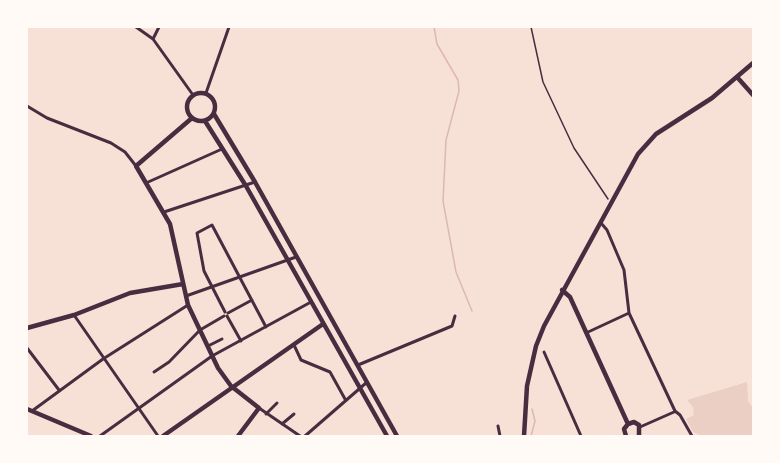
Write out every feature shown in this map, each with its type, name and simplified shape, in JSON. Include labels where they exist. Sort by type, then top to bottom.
[{"type":"street","points":[[136,27],[153,39],[193,95]]},
{"type":"street","points":[[153,39],[159,27]]},
{"type":"street","points":[[206,93],[229,27]]},
{"type":"street","points":[[524,436],[531,366],[544,326],[638,154],[656,134],[712,98],[737,77],[751,69],[753,63]]},
{"type":"street","points":[[737,77],[751,89],[753,95]]},
{"type":"street","points":[[193,95],[206,93]]},
{"type":"street","points":[[206,93],[215,102],[214,114],[255,182],[395,435]]},
{"type":"street","points":[[192,118],[187,105],[193,95]]},
{"type":"street","points":[[27,106],[48,118],[111,143],[125,152],[164,212],[174,236],[188,305],[212,356],[231,386],[300,436]]},
{"type":"street","points":[[205,121],[214,114]]},
{"type":"street","points":[[192,118],[205,121],[223,148],[387,436]]},
{"type":"street","points":[[136,166],[192,118]]},
{"type":"street","points":[[146,183],[223,148]]},
{"type":"street","points":[[164,212],[255,182]]},
{"type":"street","points":[[600,222],[607,230],[624,270],[629,313],[675,411],[680,415],[692,436]]},
{"type":"street","points":[[241,341],[204,271],[197,233],[212,225],[266,327]]},
{"type":"street","points":[[186,296],[296,256]]},
{"type":"street","points":[[27,328],[74,315],[130,292],[183,284]]},
{"type":"street","points":[[562,290],[570,297],[628,424]]},
{"type":"street","points":[[154,372],[169,362],[200,330],[252,300]]},
{"type":"street","points":[[100,436],[212,356],[311,302]]},
{"type":"street","points":[[30,410],[103,359],[188,305]]},
{"type":"street","points":[[586,333],[629,313]]},
{"type":"street","points":[[74,315],[158,436]]},
{"type":"street","points":[[357,365],[452,326],[455,316]]},
{"type":"street","points":[[163,436],[231,386],[331,320]]},
{"type":"street","points":[[208,346],[222,339]]},
{"type":"street","points":[[293,344],[301,360],[330,372],[345,399]]},
{"type":"street","points":[[27,348],[59,390]]},
{"type":"street","points":[[544,352],[581,436]]},
{"type":"street","points":[[305,436],[366,383]]},
{"type":"street","points":[[267,414],[277,403]]},
{"type":"street","points":[[238,436],[259,408]]},
{"type":"street","points":[[30,410],[92,436]]},
{"type":"street","points":[[640,427],[675,411]]},
{"type":"street","points":[[282,424],[294,414]]},
{"type":"street","points":[[624,436],[628,424],[635,423],[640,427]]},
{"type":"street","points":[[498,426],[500,436]]},
{"type":"street","points":[[639,436],[640,427]]},
{"type":"path","points":[[531,27],[543,82],[552,104],[574,148],[605,197],[611,202]]},
{"type":"shaded area","points":[[747,382],[748,401],[753,408],[753,436],[702,436],[693,432],[686,419],[694,415],[693,407],[687,400]]},
{"type":"waterway","points":[[434,27],[437,44],[458,80],[459,91],[446,140],[443,201],[456,272],[472,311]]},
{"type":"waterway","points":[[531,436],[535,421],[532,409]]}]
